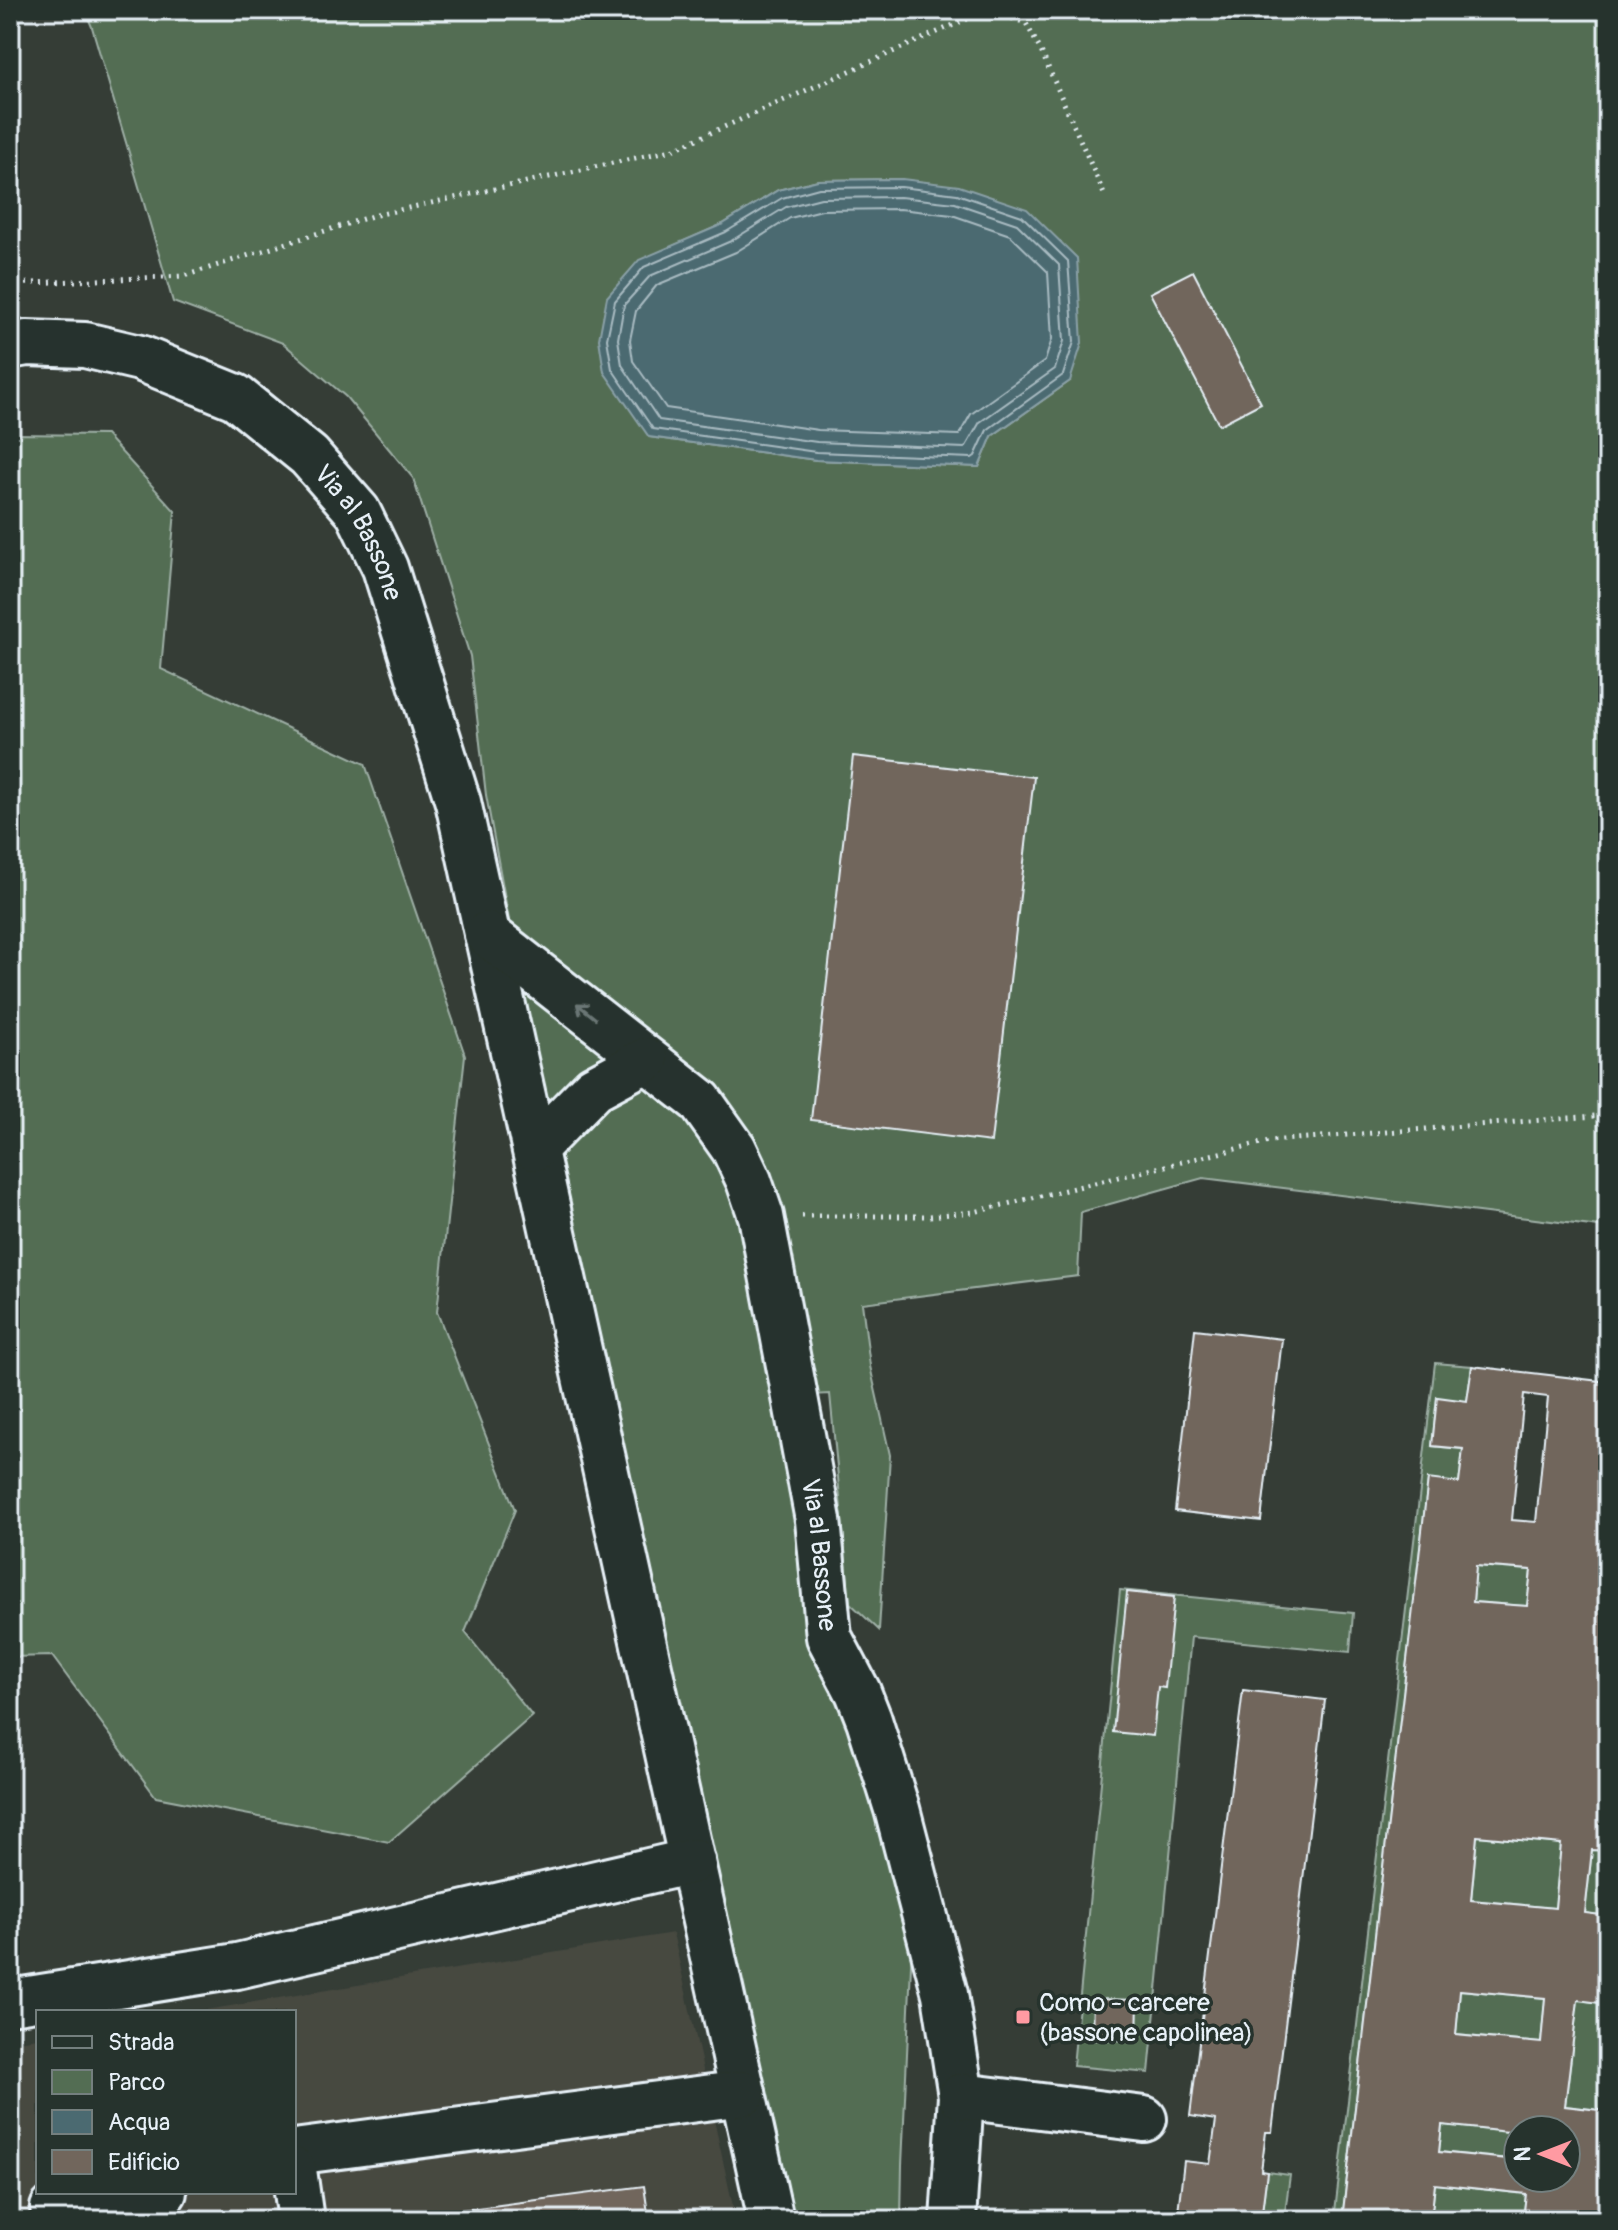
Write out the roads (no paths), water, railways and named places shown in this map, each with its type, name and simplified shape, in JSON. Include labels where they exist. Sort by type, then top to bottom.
[{"type":"street","name":"Via al Bassone","points":[[10,346],[27,343],[85,345],[140,358],[236,397],[309,456],[358,512],[385,568],[454,788],[771,2220]]},
{"type":"street","name":"Via al Bassone","points":[[487,934],[700,1101],[734,1149],[749,1181],[761,1216],[818,1520],[829,1637],[858,1692],[897,1809],[945,1994],[961,2096],[953,2220]]},
{"type":"street","points":[[535,1148],[594,1088],[646,1060]]},
{"type":"street","points":[[10,2002],[237,1966],[692,1861]]},
{"type":"street","points":[[296,2152],[743,2093]]},
{"type":"street","points":[[961,2096],[1144,2119]]},
{"type":"street","points":[[296,2184],[301,2220]]},
{"type":"street","points":[[53,2208],[150,2194]]},
{"type":"water","points":[[902,179],[959,186],[1027,209],[1077,258],[1082,343],[1070,381],[992,436],[979,467],[816,460],[649,437],[604,372],[599,339],[607,297],[639,260],[723,224],[778,190],[818,180]]},
{"type":"place","name":"Como - carcere (bassone capolinea)","points":[[1023,2017]]}]
